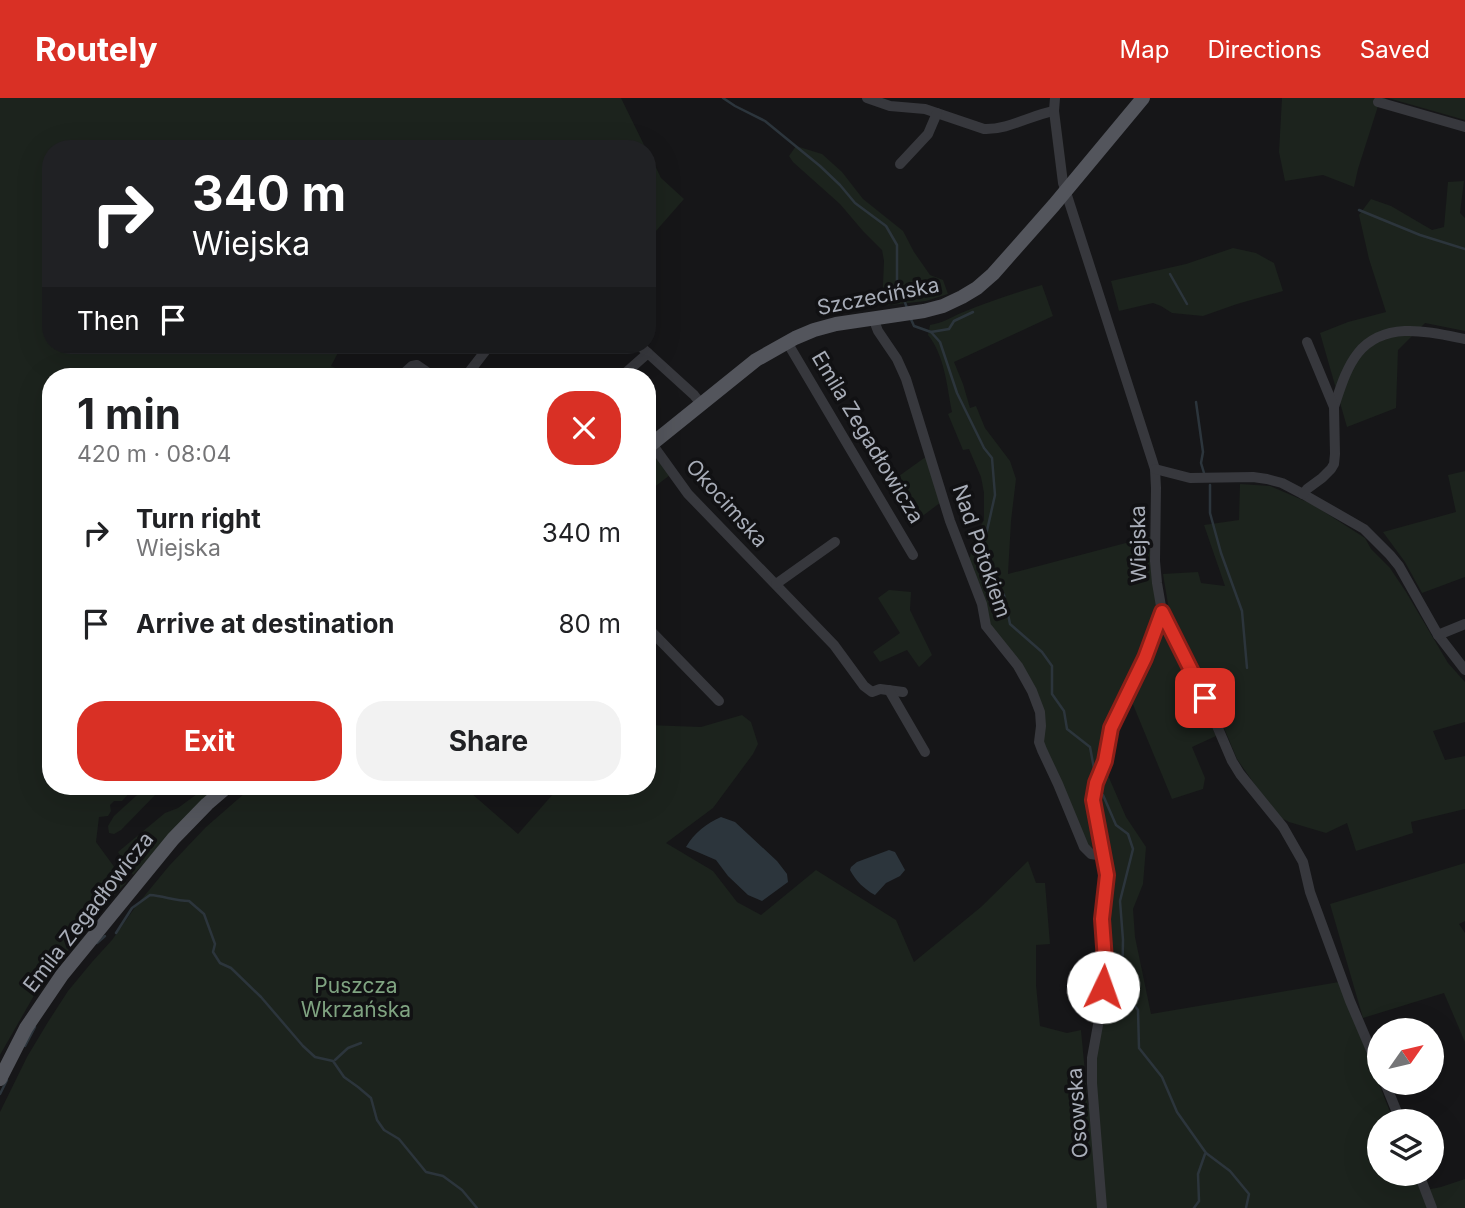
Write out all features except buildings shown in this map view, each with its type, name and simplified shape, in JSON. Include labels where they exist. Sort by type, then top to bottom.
[{"type":"main road","name":"Szczecińska","points":[[1065,186],[1134,98]]},
{"type":"main road","name":"Szczecińska","points":[[701,404],[769,352],[818,328],[924,311],[953,302],[977,288],[998,269],[1033,221],[1143,98]]},
{"type":"main road","points":[[656,440],[701,404]]},
{"type":"main road","name":"Emila Zegadłowicza","points":[[0,1079],[26,1028],[62,975],[173,839],[218,795]]},
{"type":"street","points":[[867,98],[890,106],[925,109],[973,126],[992,129],[1054,111]]},
{"type":"street","name":"Wiejska","points":[[1055,98],[1054,111],[1065,186],[1154,469],[1155,561],[1162,612],[1205,698],[1232,761],[1283,827],[1303,862],[1310,892],[1367,1041]]},
{"type":"street","points":[[1378,102],[1465,127]]},
{"type":"street","points":[[900,164],[928,134],[937,113]]},
{"type":"street","name":"Nad Potokiem","points":[[873,318],[906,379],[950,521],[982,604],[986,626],[1018,666],[1032,691],[1040,712],[1042,750],[1084,847],[1091,854],[1104,856]]},
{"type":"street","points":[[1303,494],[1334,464],[1334,407],[1344,377],[1358,353],[1373,340],[1399,331],[1426,331],[1465,340]]},
{"type":"street","name":"Emila Zegadłowicza","points":[[787,342],[913,555]]},
{"type":"street","points":[[1307,342],[1334,407]]},
{"type":"street","points":[[472,368],[483,354]]},
{"type":"street","points":[[628,368],[639,354]]},
{"type":"street","points":[[649,354],[701,404]]},
{"type":"street","name":"Okocimska","points":[[656,453],[688,494],[835,647],[864,686],[872,692],[880,689],[903,692]]},
{"type":"street","points":[[1154,469],[1190,478],[1267,479],[1282,483],[1364,529],[1399,565],[1438,635],[1465,670]]},
{"type":"street","points":[[776,584],[835,542]]},
{"type":"street","name":"Osowska","points":[[1102,1208],[1092,1058],[1100,1014],[1105,960],[1102,919],[1107,875],[1093,800],[1096,783],[1105,761],[1111,728],[1145,658],[1162,612]]},
{"type":"street","points":[[1438,635],[1465,624]]},
{"type":"street","points":[[656,636],[719,701]]},
{"type":"street","points":[[889,690],[925,752]]},
{"type":"street","points":[[1424,1186],[1432,1208]]},
{"type":"green space","points":[[0,98],[621,98],[642,140],[42,140],[42,354],[337,354],[331,366],[336,368],[42,368],[42,795],[128,795],[122,801],[114,801],[110,805],[108,816],[99,817],[96,842],[126,883],[98,912],[36,992],[0,1055]]},
{"type":"green space","points":[[1282,98],[1386,98],[1378,106],[1354,187],[1323,175],[1285,181],[1279,152]]},
{"type":"green space","points":[[1388,98],[1465,98],[1465,120]]},
{"type":"green space","points":[[796,146],[822,154],[842,172],[863,199],[903,231],[930,275],[943,280],[948,294],[926,301],[882,306],[882,250],[840,204],[793,162],[789,156]]},
{"type":"green space","points":[[656,168],[661,178],[684,199],[656,231]]},
{"type":"green space","points":[[1464,181],[1460,213],[1465,218],[1465,331],[1425,323],[1398,350],[1396,408],[1347,427],[1320,333],[1386,312],[1369,259],[1359,215],[1371,199],[1391,206],[1432,230],[1444,227],[1448,182]]},
{"type":"green space","points":[[1233,248],[1256,253],[1274,263],[1283,291],[1203,316],[1172,313],[1153,303],[1119,311],[1111,281],[1186,264]]},
{"type":"green space","name":"Puszcza Wkrzańska","points":[[1042,285],[1053,316],[954,362],[970,408],[976,406],[985,428],[1010,461],[1016,479],[1008,574],[1156,535],[1162,612],[1101,750],[1107,773],[1126,817],[1146,847],[1143,884],[1133,909],[1135,937],[1151,1014],[1339,982],[1367,1053],[1367,1096],[1384,1096],[1389,1109],[1367,1109],[1367,1186],[1419,1186],[1421,1191],[1465,1179],[1465,1208],[0,1208],[0,1112],[27,1057],[68,991],[112,940],[136,906],[206,827],[243,795],[473,795],[518,834],[552,795],[656,795],[656,725],[701,727],[742,715],[751,722],[758,744],[753,754],[713,808],[666,843],[713,871],[737,902],[761,915],[816,870],[896,920],[914,962],[981,907],[1028,861],[1036,883],[1045,883],[1050,944],[1036,945],[1040,1026],[1067,1033],[1081,1030],[1088,1105],[1097,1108],[1095,1063],[1102,1024],[1118,1021],[1110,969],[1109,874],[1106,852],[1085,845],[1043,747],[1042,709],[992,630],[967,559],[984,520],[984,493],[981,477],[969,449],[963,450],[948,414],[952,412],[945,372],[934,343],[928,335],[930,325]]},
{"type":"green space","points":[[927,456],[941,502],[916,521],[892,481]]},
{"type":"green space","points":[[658,458],[670,475],[656,486]]},
{"type":"green space","points":[[1465,471],[1465,577],[1422,593],[1405,562],[1383,532],[1456,512],[1448,475]]},
{"type":"green space","points":[[1240,484],[1270,486],[1312,504],[1365,538],[1371,549],[1390,568],[1448,663],[1465,682],[1465,722],[1433,731],[1445,760],[1465,756],[1465,809],[1411,822],[1413,833],[1356,851],[1347,823],[1326,833],[1289,822],[1276,815],[1237,759],[1200,671],[1169,610],[1163,574],[1198,572],[1201,583],[1225,586],[1204,525],[1239,520]]},
{"type":"green space","points":[[889,590],[911,592],[910,610],[932,655],[919,667],[907,650],[880,662],[873,652],[900,633],[878,598]]},
{"type":"green space","points":[[1166,626],[1216,736],[1192,747],[1205,778],[1203,789],[1172,799],[1132,702]]},
{"type":"green space","points":[[137,795],[155,795],[114,834],[109,833],[108,826],[114,816]]},
{"type":"green space","points":[[196,795],[212,795],[133,875],[118,852],[165,813],[178,808]]},
{"type":"green space","points":[[1465,863],[1465,921],[1459,924],[1465,933],[1465,1042],[1444,993],[1363,1018],[1330,904]]},
{"type":"shaded area","points":[[721,817],[735,822],[777,861],[787,874],[788,882],[762,901],[748,895],[716,860],[686,847],[701,829]]},
{"type":"shaded area","points":[[889,850],[895,852],[905,870],[900,876],[886,883],[875,895],[855,878],[850,870],[857,862]]},
{"type":"waterway","points":[[723,98],[765,121],[820,166],[855,203],[886,226],[897,245],[897,281],[907,308]]},
{"type":"waterway","points":[[1359,210],[1420,235],[1465,249]]},
{"type":"waterway","points":[[1170,274],[1187,304]]},
{"type":"waterway","points":[[931,332],[949,329],[954,321],[973,312]]},
{"type":"waterway","points":[[910,317],[914,326],[931,332],[940,342],[957,393],[984,448],[992,458],[995,495],[982,553],[989,574],[1004,595],[1010,624],[1042,652],[1052,666],[1052,694],[1064,711],[1067,729],[1090,747],[1095,774]]},
{"type":"waterway","points":[[1196,402],[1204,473]]},
{"type":"waterway","points":[[1210,485],[1210,513],[1242,611],[1247,668]]},
{"type":"waterway","points":[[1103,795],[1116,825],[1128,834],[1133,849],[1120,901],[1123,940],[1122,989],[1138,1010],[1139,1048],[1162,1077],[1177,1112],[1206,1153],[1230,1171],[1249,1194],[1246,1208]]},
{"type":"waterway","points":[[116,933],[132,908],[150,895],[189,901],[204,914],[215,944],[213,952],[220,963],[231,968],[261,997],[315,1057],[333,1061],[344,1077],[371,1098],[377,1120],[384,1130],[399,1139],[426,1172],[443,1176],[462,1190],[477,1208]]},
{"type":"waterway","points":[[97,943],[105,936]]},
{"type":"waterway","points":[[25,1046],[35,1027]]},
{"type":"waterway","points":[[335,1060],[348,1048],[361,1043]]},
{"type":"waterway","points":[[0,1094],[7,1080]]},
{"type":"waterway","points":[[1194,1208],[1199,1201],[1198,1174],[1205,1154]]},
{"type":"route","points":[[1103,987],[1105,960],[1102,919],[1107,875],[1093,800],[1115,717],[1145,658],[1162,612],[1205,698]]}]
